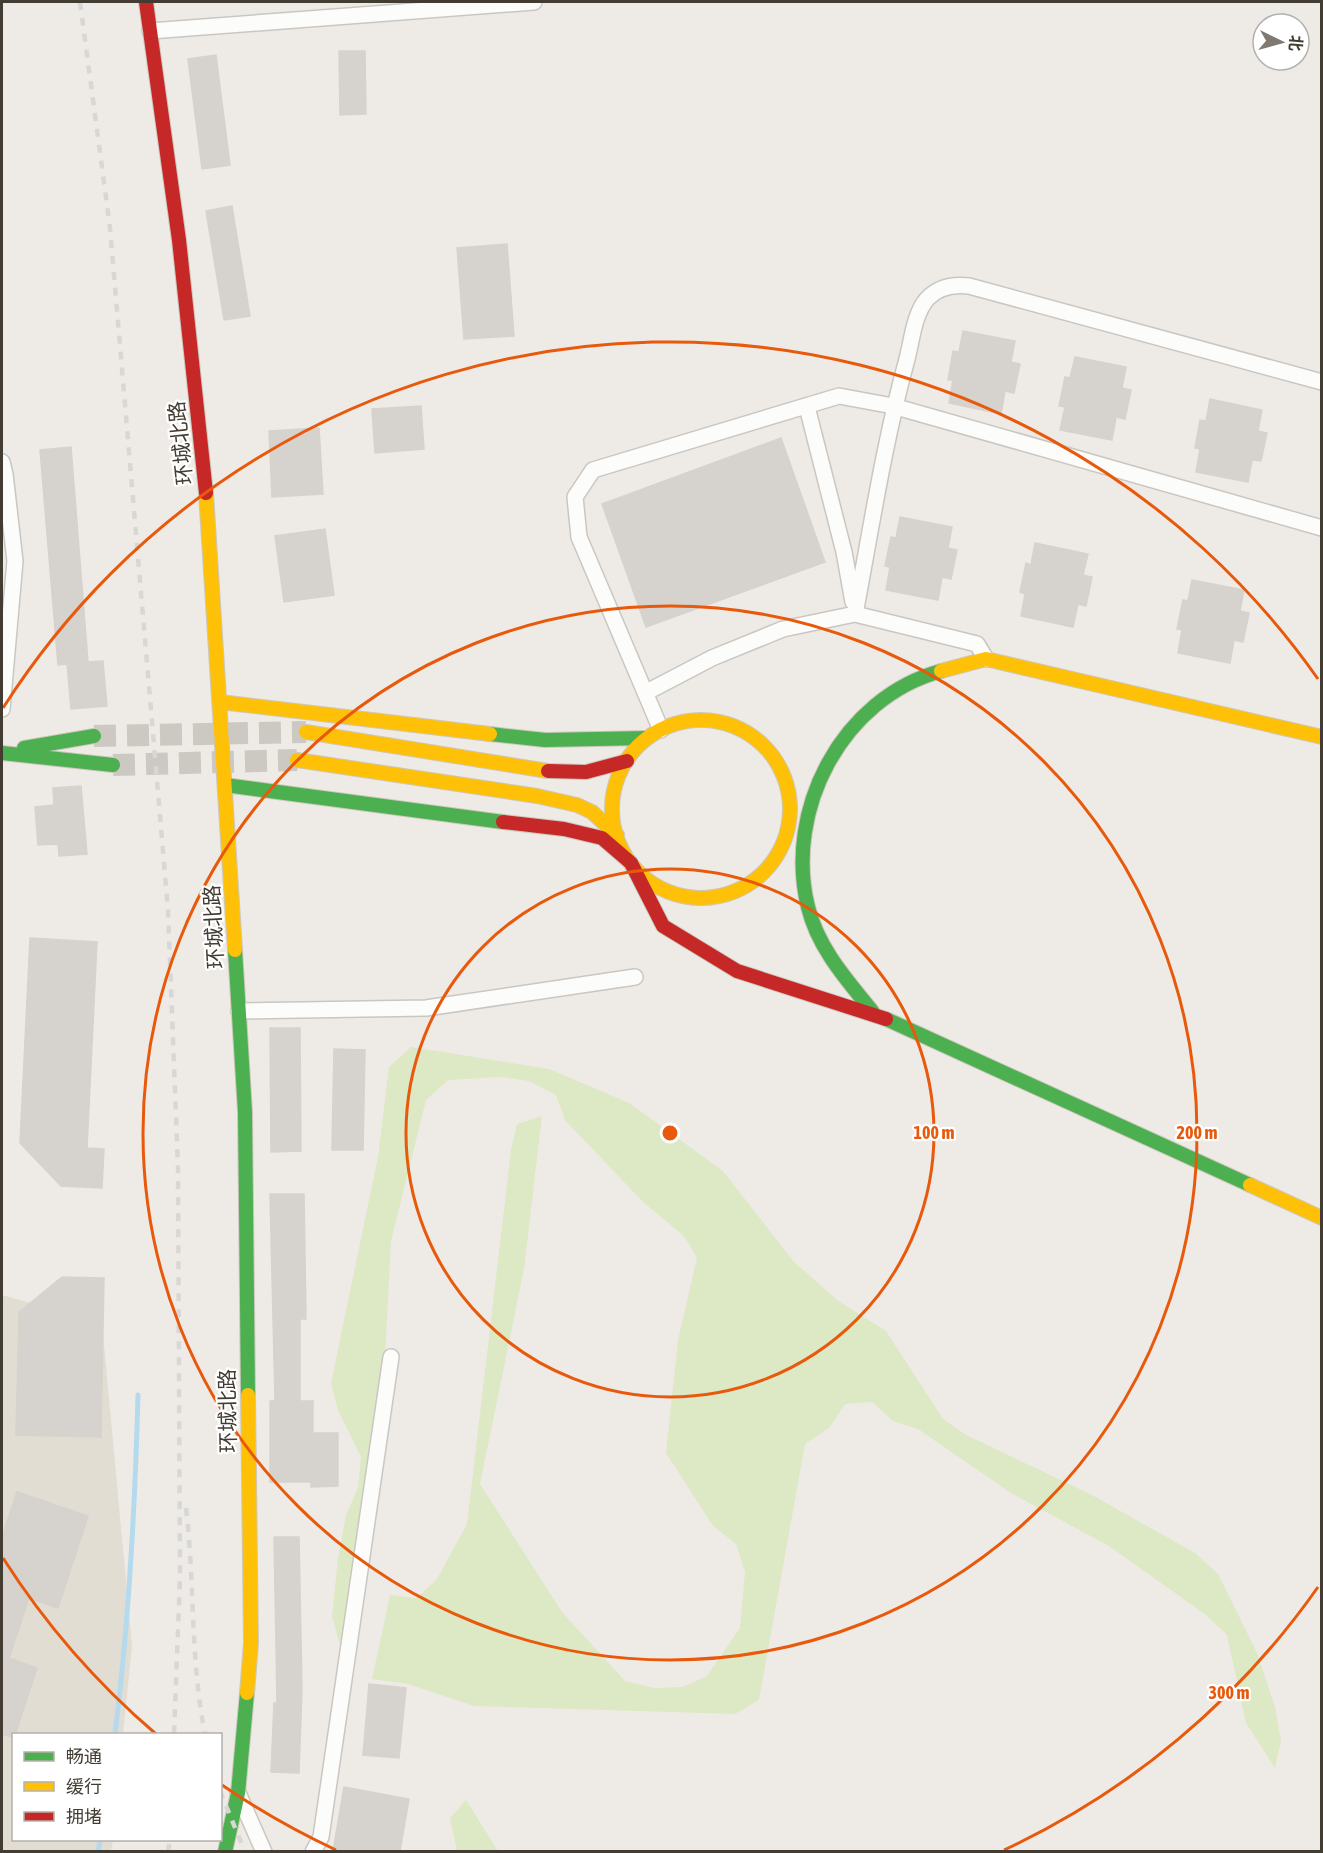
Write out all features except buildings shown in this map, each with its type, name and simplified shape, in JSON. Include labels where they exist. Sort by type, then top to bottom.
[{"type":"street","name":"环城北路","points":[[146,2],[179,240],[209,520],[245,1112],[251,1643],[238,1793],[225,1851]]},
{"type":"street","points":[[150,31],[534,2]]},
{"type":"street","points":[[855,614],[893,406],[922,307],[940,289],[959,284],[1322,382]]},
{"type":"street","points":[[654,734],[645,693],[579,537],[575,497],[593,470],[839,396],[893,406],[1322,528]]},
{"type":"street","points":[[807,407],[844,552],[855,614]]},
{"type":"street","points":[[2,462],[15,561],[2,709]]},
{"type":"street","points":[[645,693],[712,658],[783,629],[855,614],[977,644],[986,659]]},
{"type":"street","points":[[875,1014],[845,983],[821,946],[810,915],[803,883],[802,840],[815,787],[829,757],[841,739],[871,707],[888,694],[924,674],[954,664],[986,659],[1322,737]]},
{"type":"street","points":[[220,702],[545,740],[654,734],[690,720],[705,720],[735,726],[749,733],[767,749],[780,767],[806,818]]},
{"type":"street","points":[[306,732],[544,771],[586,772],[627,761]]},
{"type":"street","points":[[617,836],[614,797],[619,774],[627,761],[654,734]]},
{"type":"street","points":[[2,752],[94,736]]},
{"type":"street","points":[[2,752],[113,765]]},
{"type":"street","points":[[297,760],[537,796],[577,805],[592,812],[617,836],[663,926],[736,971],[875,1014],[1322,1218]]},
{"type":"street","points":[[767,869],[780,850],[788,828],[789,797],[786,782]]},
{"type":"street","points":[[225,785],[353,804],[564,829],[602,838],[654,884],[682,896],[698,898],[713,897],[742,888],[802,840]]},
{"type":"street","points":[[239,1011],[426,1008],[635,977]]},
{"type":"street","points":[[313,1851],[321,1837],[391,1357]]},
{"type":"street","points":[[238,1793],[264,1851]]},
{"type":"shaded area","points":[[2,1295],[102,1323],[132,1646],[123,1733],[12,1733],[12,1841],[113,1841],[111,1851],[2,1851]]},
{"type":"green space","points":[[411,1047],[549,1069],[629,1103],[723,1171],[794,1262],[837,1300],[886,1331],[943,1419],[966,1435],[1092,1495],[1195,1553],[1218,1574],[1257,1653],[1275,1707],[1281,1741],[1275,1768],[1246,1723],[1227,1635],[1206,1615],[1109,1546],[1011,1493],[918,1429],[893,1421],[872,1402],[845,1404],[829,1428],[805,1444],[759,1700],[735,1714],[474,1706],[408,1684],[372,1679],[390,1595],[417,1598],[437,1579],[467,1524],[511,1150],[517,1124],[542,1116],[524,1269],[480,1484],[562,1612],[625,1681],[654,1688],[683,1687],[707,1676],[740,1628],[745,1572],[736,1544],[713,1526],[666,1453],[678,1340],[697,1258],[684,1236],[643,1202],[565,1120],[556,1095],[529,1081],[501,1077],[448,1080],[426,1100],[391,1241],[385,1358],[347,1632],[339,1642],[332,1616],[338,1558],[346,1515],[358,1488],[361,1457],[338,1410],[331,1383],[378,1157],[389,1067]]},
{"type":"green space","points":[[466,1800],[498,1851],[457,1851],[450,1818]]},
{"type":"waterway","points":[[115,1733],[131,1565],[138,1395]]},
{"type":"waterway","points":[[98,1852],[100,1841]]},
{"type":"tunnel","points":[[94,736],[306,732]]},
{"type":"tunnel","points":[[113,765],[297,760]]},
{"type":"railway","points":[[80,2],[110,228],[168,910],[178,1168],[180,1579],[174,1733]]},
{"type":"railway","points":[[186,1508],[197,1678],[205,1733]]},
{"type":"railway","points":[[222,1796],[245,1852]]},
{"type":"railway","points":[[168,1852],[170,1841]]},
{"type":"traffic: fast","points":[[872,1011],[834,962],[813,922],[808,907],[803,870],[805,833],[813,797],[828,763],[849,732],[875,706],[906,685],[941,671]]},
{"type":"traffic: fast","points":[[490,734],[545,740],[647,738]]},
{"type":"traffic: fast","points":[[24,748],[94,736]]},
{"type":"traffic: fast","points":[[2,753],[113,765]]},
{"type":"traffic: fast","points":[[225,785],[503,822]]},
{"type":"traffic: fast","points":[[235,950],[245,1112],[248,1395]]},
{"type":"traffic: fast","points":[[886,1019],[1250,1185]]},
{"type":"traffic: fast","points":[[225,1852],[238,1793],[247,1693]]},
{"type":"traffic: slow","points":[[206,493],[235,950]]},
{"type":"traffic: slow","points":[[941,671],[986,659],[1322,737]]},
{"type":"traffic: slow","points":[[220,702],[490,734]]},
{"type":"traffic: slow","points":[[701,720],[735,727],[764,746],[783,775],[790,809],[783,843],[764,872],[735,891],[701,898],[667,891],[638,872],[619,843],[612,809],[619,775],[638,746],[667,727],[701,720]]},
{"type":"traffic: slow","points":[[306,732],[548,771]]},
{"type":"traffic: slow","points":[[297,760],[537,796],[577,805],[592,812],[617,835]]},
{"type":"traffic: slow","points":[[1250,1185],[1322,1218]]},
{"type":"traffic: slow","points":[[247,1693],[251,1643],[248,1395]]},
{"type":"traffic: jam","points":[[146,2],[179,240],[206,493]]},
{"type":"traffic: jam","points":[[548,771],[586,772],[627,761]]},
{"type":"traffic: jam","points":[[503,822],[564,829],[602,838],[631,863],[663,926],[737,971],[886,1019]]}]
